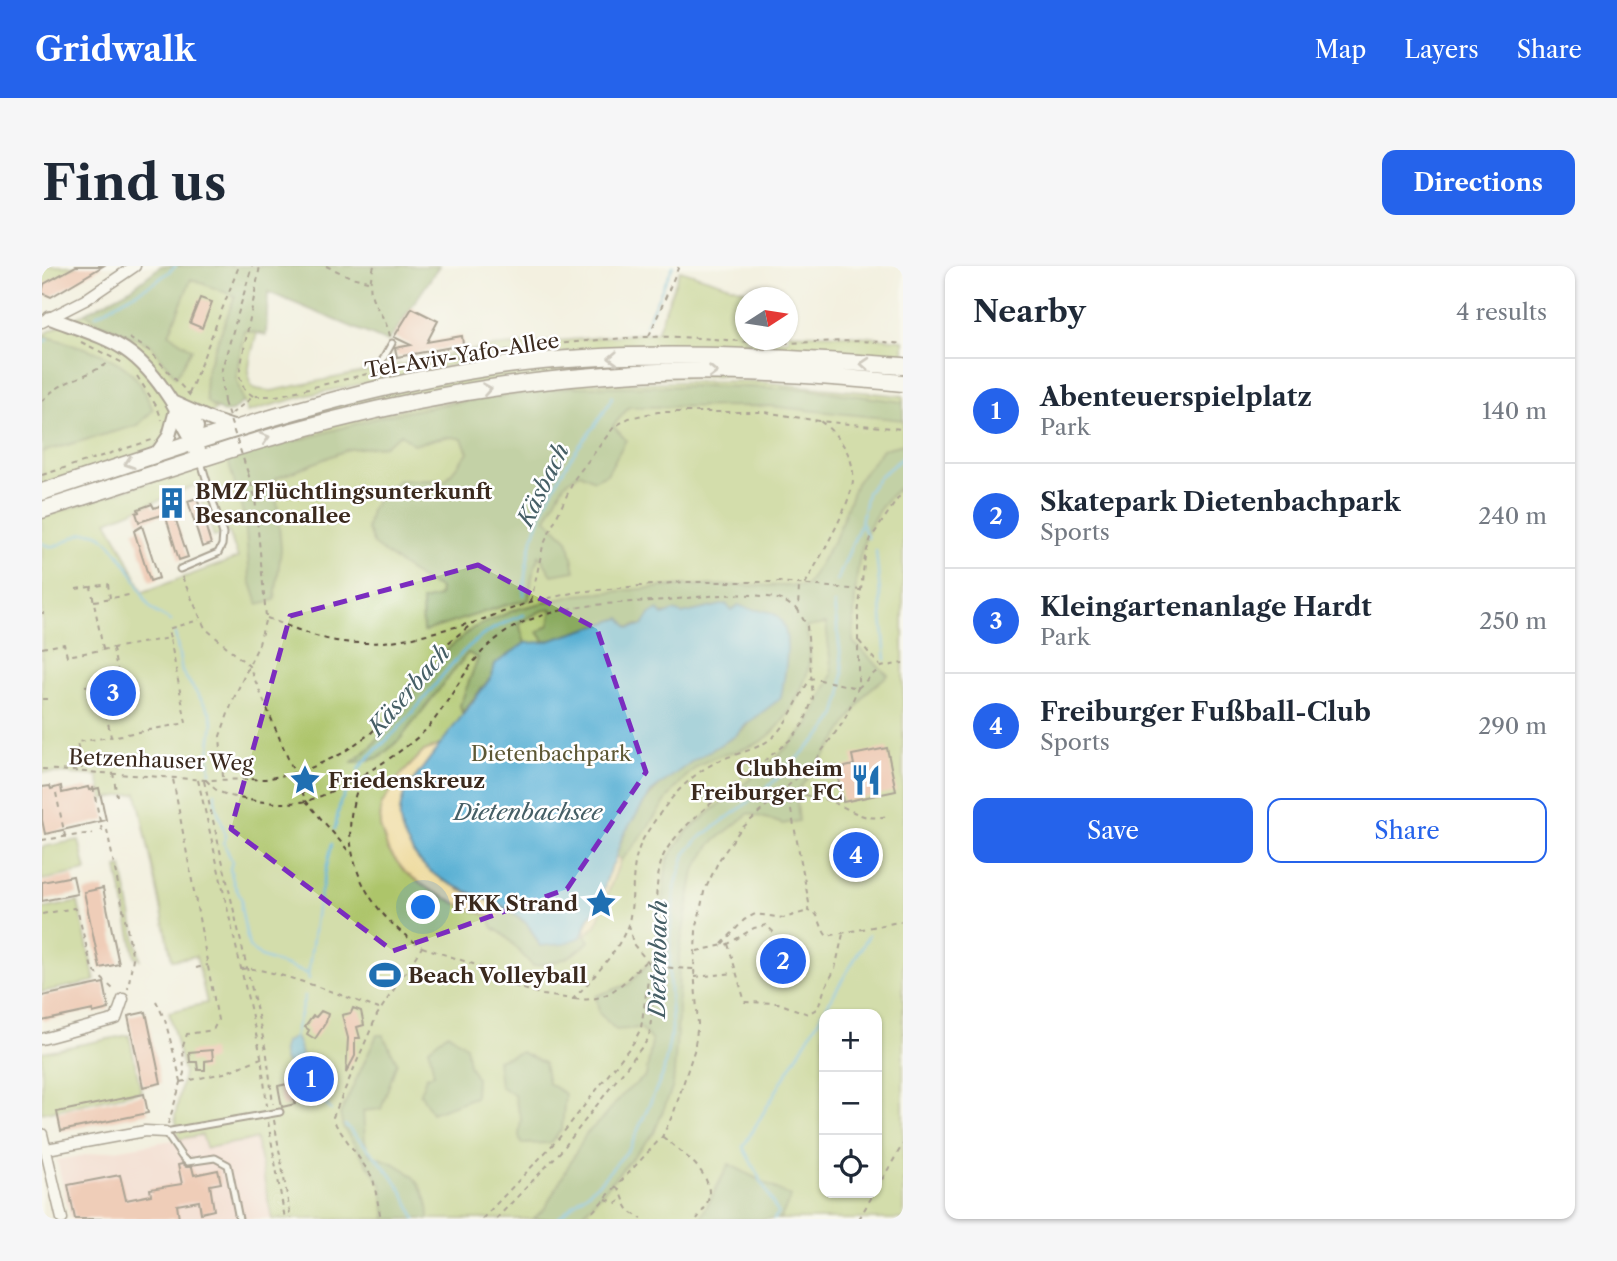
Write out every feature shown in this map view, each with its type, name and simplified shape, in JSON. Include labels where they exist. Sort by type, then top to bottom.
[{"type":"main road","name":"Tel-Aviv-Yafo-Allee","points":[[42,492],[156,446],[194,442],[320,403],[388,387],[507,365],[574,359],[735,356],[903,366]]},
{"type":"main road","name":"Tel-Aviv-Yafo-Allee","points":[[42,510],[309,425],[439,396],[573,377],[706,372],[809,375],[903,383]]},
{"type":"main road","points":[[194,442],[200,459]]},
{"type":"street","points":[[45,318],[85,300],[135,266]]},
{"type":"street","points":[[45,318],[123,346],[145,365],[197,427],[194,442]]},
{"type":"street","points":[[179,407],[236,428]]},
{"type":"street","points":[[156,446],[169,436],[179,407]]},
{"type":"street","points":[[42,1039],[116,1019],[123,999]]},
{"type":"street","points":[[47,1149],[145,1131],[165,1132]]},
{"type":"street","points":[[42,1134],[62,1219]]},
{"type":"lane","points":[[376,372],[392,344]]},
{"type":"lane","points":[[180,569],[218,552],[222,545],[223,534],[200,459]]},
{"type":"lane","points":[[239,1219],[228,1165],[215,1158],[187,1162],[165,1132],[274,1112]]},
{"type":"path","points":[[179,407],[188,395],[239,266]]},
{"type":"path","points":[[223,779],[220,736],[259,644],[266,617],[255,497],[224,402],[221,372],[252,266]]},
{"type":"path","points":[[254,396],[244,389],[239,375],[260,266]]},
{"type":"path","points":[[326,266],[351,277],[369,281]]},
{"type":"path","points":[[374,266],[369,281],[373,304],[388,326],[392,344]]},
{"type":"path","points":[[648,337],[679,266]]},
{"type":"path","points":[[71,337],[127,365]]},
{"type":"path","points":[[42,401],[65,382],[91,374],[108,363]]},
{"type":"path","points":[[135,372],[157,407],[162,427]]},
{"type":"path","points":[[530,602],[543,546],[575,478],[614,428],[629,418],[658,412],[765,412],[819,421],[903,429]]},
{"type":"path","points":[[805,584],[844,507],[853,482],[852,464],[836,433],[819,421]]},
{"type":"path","points":[[42,475],[156,446]]},
{"type":"path","points":[[586,1219],[662,1137],[683,1089],[694,1051],[698,1024],[694,977],[696,931],[704,892],[719,860],[740,830],[813,763],[844,721],[858,688],[860,590],[865,556],[871,538],[903,491]]},
{"type":"path","points":[[180,569],[205,628],[249,666],[306,801],[353,856]]},
{"type":"path","name":"Betzenhauser Weg","points":[[42,769],[205,780],[265,779],[293,774],[341,754],[371,733],[443,647],[473,623],[530,602],[577,592],[683,582],[805,584],[860,590]]},
{"type":"path","points":[[76,589],[108,584],[110,598]]},
{"type":"path","points":[[798,610],[799,584]]},
{"type":"path","points":[[91,587],[103,650]]},
{"type":"path","points":[[93,601],[129,595]]},
{"type":"path","points":[[205,780],[215,790],[233,796],[287,803],[306,801],[364,773],[396,755],[415,740],[431,724],[476,656],[500,636],[529,619],[598,605],[730,595],[780,599],[798,610],[807,626],[811,653],[811,708],[792,738],[698,816],[671,842],[662,860],[657,967],[649,1038],[562,1150],[496,1219]]},
{"type":"path","points":[[266,617],[324,639],[357,643],[389,642],[473,623]]},
{"type":"path","points":[[83,772],[77,743],[186,723],[168,631],[200,620]]},
{"type":"path","points":[[42,648],[64,645],[67,656],[170,638]]},
{"type":"path","points":[[858,641],[881,667]]},
{"type":"path","points":[[113,648],[122,695]]},
{"type":"path","points":[[858,688],[881,667],[903,663]]},
{"type":"path","points":[[811,678],[858,688]]},
{"type":"path","points":[[694,969],[651,965],[633,944],[628,923],[637,851],[666,806],[701,770],[725,758],[760,747],[774,736],[790,716],[811,678]]},
{"type":"path","points":[[85,686],[119,680]]},
{"type":"path","points":[[100,684],[111,737]]},
{"type":"path","points":[[103,699],[138,692]]},
{"type":"path","points":[[42,699],[47,699]]},
{"type":"path","points":[[113,773],[117,796]]},
{"type":"path","points":[[364,773],[349,812],[353,856],[370,897],[383,917],[401,934],[422,947],[476,965],[510,985],[543,995],[573,999],[585,1000],[605,996],[646,961]]},
{"type":"path","points":[[165,1132],[184,1073],[187,1034],[213,1030],[218,1020],[173,777]]},
{"type":"path","points":[[198,779],[274,1112],[291,1219]]},
{"type":"path","points":[[205,780],[267,1055],[285,1219]]},
{"type":"path","points":[[93,787],[102,831]]},
{"type":"path","points":[[784,790],[829,801],[864,817],[873,819],[888,816]]},
{"type":"path","points":[[784,790],[789,800],[810,903],[808,911]]},
{"type":"path","points":[[56,793],[65,836]]},
{"type":"path","points":[[42,914],[74,908],[78,913],[92,969],[123,999],[129,986],[133,958],[107,830]]},
{"type":"path","points":[[42,840],[93,833]]},
{"type":"path","points":[[722,944],[744,920],[755,914],[784,918],[808,911],[815,913],[827,936],[903,921]]},
{"type":"path","points":[[573,999],[589,984],[628,923]]},
{"type":"path","points":[[696,952],[728,944],[754,928],[766,925],[781,939]]},
{"type":"path","points":[[728,944],[745,1002],[778,1003],[808,1014],[818,1008],[835,969],[844,933]]},
{"type":"path","points":[[381,1219],[373,1178],[333,1117],[380,1010],[422,947]]},
{"type":"path","points":[[196,968],[208,965]]},
{"type":"path","points":[[482,1219],[559,1138],[634,1042],[641,1028],[651,965]]},
{"type":"path","points":[[241,970],[247,968],[307,983],[380,1010]]},
{"type":"path","points":[[694,977],[736,972]]},
{"type":"path","points":[[156,1001],[165,1020],[181,1083]]},
{"type":"path","points":[[181,1083],[224,1073],[267,1055]]},
{"type":"path","points":[[662,1137],[699,1168],[707,1184],[710,1194],[697,1219]]},
{"type":"path","points":[[882,1180],[903,1144]]},
{"type":"path","points":[[617,1186],[621,1191],[622,1201],[632,1213],[642,1219]]},
{"type":"path","points":[[605,1198],[617,1203],[622,1201]]},
{"type":"path","points":[[859,1219],[871,1198]]},
{"type":"highlighted area","points":[[478,565],[597,629],[646,772],[567,889],[393,951],[231,829],[290,616]]},
{"type":"shaded area","points":[[202,1135],[207,1148],[256,1139],[272,1219],[71,1219],[57,1160]]},
{"type":"green space","points":[[42,266],[76,266],[42,287]]},
{"type":"green space","points":[[161,266],[439,266],[388,342],[268,292],[266,335],[244,330],[236,377],[243,402],[232,411],[223,412],[207,402],[206,378],[235,296],[191,279],[169,334],[192,349],[176,377],[151,345],[102,324],[85,313],[132,288]]},
{"type":"green space","points":[[680,270],[735,287],[735,350],[798,350],[798,333],[849,335],[903,340],[903,357],[851,353],[574,351],[457,364],[309,395],[247,412],[235,377],[244,330],[257,333],[250,362],[251,384],[256,389],[271,391],[491,347],[657,332]]},
{"type":"green space","points":[[191,279],[235,296],[207,369],[212,407],[216,410],[151,450],[42,485],[42,452],[138,425],[102,356],[42,335],[85,313],[102,324],[151,345],[169,334]]},
{"type":"green space","points":[[42,335],[91,350],[115,361],[134,376],[153,410],[138,425],[42,452]]},
{"type":"green space","points":[[695,362],[903,374],[903,379],[801,372],[473,384],[415,393],[213,447],[342,403],[413,387],[543,368]]},
{"type":"green space","name":"Dietenbachpark","points":[[751,381],[903,396],[903,1219],[272,1219],[256,1139],[206,1148],[202,1135],[179,1139],[175,1116],[184,1073],[169,1012],[207,1003],[196,956],[172,960],[137,793],[103,799],[98,776],[42,772],[42,517],[306,431],[413,406],[582,383]],"holes":[[[196,485],[214,537],[229,532],[238,558],[143,592],[107,521]]]},
{"type":"green space","points":[[714,386],[808,389],[903,402],[903,420],[768,406],[629,407],[613,426],[626,440],[607,474],[594,480],[580,473],[564,484],[546,519],[568,540],[575,571],[552,575],[539,555],[529,600],[423,632],[422,601],[439,597],[440,588],[424,581],[374,545],[367,528],[371,510],[382,493],[398,480],[446,480],[468,452],[462,439],[455,437],[413,444],[401,434],[384,446],[349,449],[275,479],[281,549],[275,600],[258,604],[250,580],[245,520],[228,460],[384,416],[447,404],[572,387]]},
{"type":"green space","points":[[903,444],[903,487],[886,500],[873,521],[861,554],[855,589],[853,642],[888,675],[867,692],[836,740],[796,793],[799,821],[783,824],[749,813],[711,844],[694,871],[679,954],[673,1086],[654,1133],[579,1219],[533,1219],[545,1208],[586,1134],[624,1093],[646,1076],[652,1041],[641,1028],[616,1030],[599,1013],[596,996],[629,984],[662,949],[661,912],[667,860],[687,831],[777,757],[808,726],[832,674],[826,624],[806,627],[810,653],[806,677],[794,704],[777,728],[758,743],[712,758],[686,776],[620,861],[616,854],[623,837],[649,796],[673,774],[737,735],[754,718],[761,686],[770,612],[744,609],[739,605],[731,611],[726,604],[682,614],[651,613],[643,625],[629,628],[621,618],[545,642],[538,632],[549,625],[552,609],[541,611],[519,623],[525,643],[495,664],[492,676],[462,713],[460,705],[478,658],[468,653],[401,738],[379,758],[351,763],[372,746],[445,651],[473,628],[517,609],[577,595],[684,585],[806,586],[836,537],[856,483],[883,449]]},
{"type":"green space","points":[[79,840],[86,871],[42,880],[42,847]]},
{"type":"green space","points":[[122,867],[140,959],[135,957],[117,868]]},
{"type":"green space","points":[[78,902],[95,981],[42,992],[42,909]]},
{"type":"green space","points":[[504,908],[527,924],[540,946],[581,937],[584,934],[589,941],[564,959],[533,966],[509,940],[493,928],[490,921],[492,915],[498,919]]},
{"type":"green space","points":[[448,1033],[466,1046],[469,1065],[476,1078],[475,1097],[432,1113],[420,1093],[426,1077],[434,1074],[429,1048]]},
{"type":"green space","points":[[129,1035],[141,1091],[42,1113],[42,1052]]},
{"type":"green space","points":[[377,1035],[383,1035],[397,1062],[381,1109],[363,1111],[365,1141],[370,1155],[394,1163],[419,1184],[425,1194],[429,1219],[386,1219],[382,1186],[343,1127],[340,1114]]},
{"type":"green space","points":[[521,1052],[544,1063],[548,1083],[565,1094],[562,1129],[550,1143],[522,1144],[519,1136],[521,1119],[514,1095],[500,1086],[497,1060]]},
{"type":"green space","points":[[729,1164],[791,1197],[780,1219],[700,1219]]},
{"type":"sand","points":[[444,743],[406,790],[459,890],[504,908],[498,919],[464,907],[430,890],[405,872],[388,850],[380,826],[381,806],[399,777],[424,751]]},
{"type":"sand","name":"FKK Strand","points":[[616,854],[620,861],[596,925],[586,935],[584,934],[589,918],[595,911],[599,894]]},
{"type":"water","name":"Dietenbachsee","points":[[726,604],[731,610],[739,605],[772,613],[780,619],[787,639],[781,698],[735,736],[691,762],[651,792],[622,837],[595,911],[581,937],[563,944],[540,946],[528,925],[511,911],[447,882],[432,873],[419,860],[407,842],[400,822],[401,803],[406,790],[492,676],[495,664],[525,643],[545,642],[621,618],[629,628],[643,625],[651,613],[658,610],[663,615],[674,611],[682,614]]},
{"type":"water","points":[[295,1037],[303,1066],[288,1065],[283,1058],[285,1042]]},
{"type":"building","points":[[76,266],[103,266],[51,297],[42,293],[44,284]]},
{"type":"building","points":[[200,298],[212,302],[202,328],[190,323]]},
{"type":"building","points":[[412,308],[438,321],[427,342],[462,336],[463,345],[397,357],[395,348],[411,345],[394,337]]},
{"type":"building","points":[[197,498],[211,544],[202,547],[188,501]]},
{"type":"building","points":[[170,502],[188,557],[179,560],[165,514],[139,522],[136,513],[139,512],[138,509],[152,504],[154,508]]},
{"type":"building","points":[[142,526],[159,578],[150,581],[134,531]]},
{"type":"building","name":"Clubheim Freiburger FC","points":[[887,748],[896,791],[843,802],[836,769],[854,765],[852,755]]},
{"type":"building","points":[[50,786],[51,789],[61,786],[62,793],[88,787],[89,790],[99,788],[106,820],[45,834],[42,820],[42,787]]},
{"type":"building","points":[[73,876],[77,894],[42,901],[42,882]]},
{"type":"building","points":[[103,888],[119,964],[100,968],[84,892]]},
{"type":"building","points":[[104,983],[109,1009],[42,1021],[42,996]]},
{"type":"building","points":[[353,1008],[361,1011],[364,1025],[357,1027],[360,1038],[355,1038],[355,1056],[346,1073],[348,1038],[342,1015],[351,1013]]},
{"type":"building","points":[[321,1011],[328,1014],[315,1039],[307,1034],[309,1030],[305,1027],[313,1016],[316,1017]]},
{"type":"building","points":[[146,1012],[161,1083],[143,1087],[128,1016]]},
{"type":"building","points":[[212,1050],[213,1060],[205,1061],[205,1070],[198,1070],[197,1062],[190,1062],[189,1052]]},
{"type":"building","points":[[296,1082],[298,1093],[293,1094],[295,1104],[282,1107],[278,1086]]},
{"type":"building","points":[[144,1094],[148,1113],[61,1131],[57,1112]]},
{"type":"building","points":[[178,1165],[192,1167],[194,1175],[218,1170],[221,1183],[210,1185],[214,1210],[201,1213],[199,1201],[177,1205],[179,1219],[75,1219],[68,1185],[120,1175],[126,1200],[151,1195],[150,1189],[182,1184]]},
{"type":"waterway","points":[[96,315],[157,281],[176,266]]},
{"type":"waterway","name":"Käsbach","points":[[645,325],[673,266]]},
{"type":"waterway","points":[[42,342],[47,340]]},
{"type":"waterway","name":"Käsbach","points":[[524,595],[532,542],[544,507],[570,459],[612,397]]},
{"type":"waterway","name":"Dietenbach","points":[[837,581],[861,523],[867,493],[879,477],[903,457]]},
{"type":"waterway","points":[[861,523],[868,538]]},
{"type":"waterway","points":[[42,543],[56,546],[85,533],[103,537],[126,563],[145,600],[156,612],[171,621]]},
{"type":"waterway","points":[[876,550],[886,660]]},
{"type":"waterway","name":"Dietenbach","points":[[557,1219],[601,1181],[630,1148],[663,1074],[672,1029],[670,934],[675,887],[685,854],[698,839],[764,791],[823,733],[835,717],[841,696],[843,673],[834,604]]},
{"type":"waterway","name":"Käserbach","points":[[358,770],[400,727],[457,658],[484,634],[524,615]]},
{"type":"waterway","points":[[175,633],[182,672],[210,712],[213,722],[210,773]]},
{"type":"waterway","name":"Käserbach","points":[[335,829],[340,803],[347,790]]},
{"type":"waterway","points":[[215,793],[224,831],[224,843],[232,862],[230,869],[242,900],[241,908],[249,947],[261,957],[308,974],[309,979]]},
{"type":"waterway","name":"Käserbach","points":[[308,974],[317,909],[332,844]]},
{"type":"waterway","points":[[774,1219],[778,1213],[743,1147],[869,935]]},
{"type":"waterway","points":[[293,1040],[305,996]]},
{"type":"waterway","points":[[299,1066],[319,1094]]},
{"type":"waterway","points":[[325,1103],[331,1110]]},
{"type":"waterway","points":[[345,1125],[394,1180],[415,1219]]},
{"type":"place","name":"BMZ Flüchtlingsunterkunft Besanconallee","points":[[172,503]]},
{"type":"place","name":"Kleingartenanlage Hardt","points":[[113,693]]},
{"type":"place","name":"Friedenskreuz","points":[[305,780]]},
{"type":"place","name":"Clubheim Freiburger FC","points":[[866,780]]},
{"type":"place","name":"Freiburger Fußball-Club","points":[[856,855]]},
{"type":"place","name":"FKK Strand","points":[[601,903]]},
{"type":"place","name":"Skatepark Dietenbachpark","points":[[783,961]]},
{"type":"place","name":"Beach Volleyball","points":[[385,975]]},
{"type":"place","name":"Abenteuerspielplatz","points":[[311,1079]]}]
